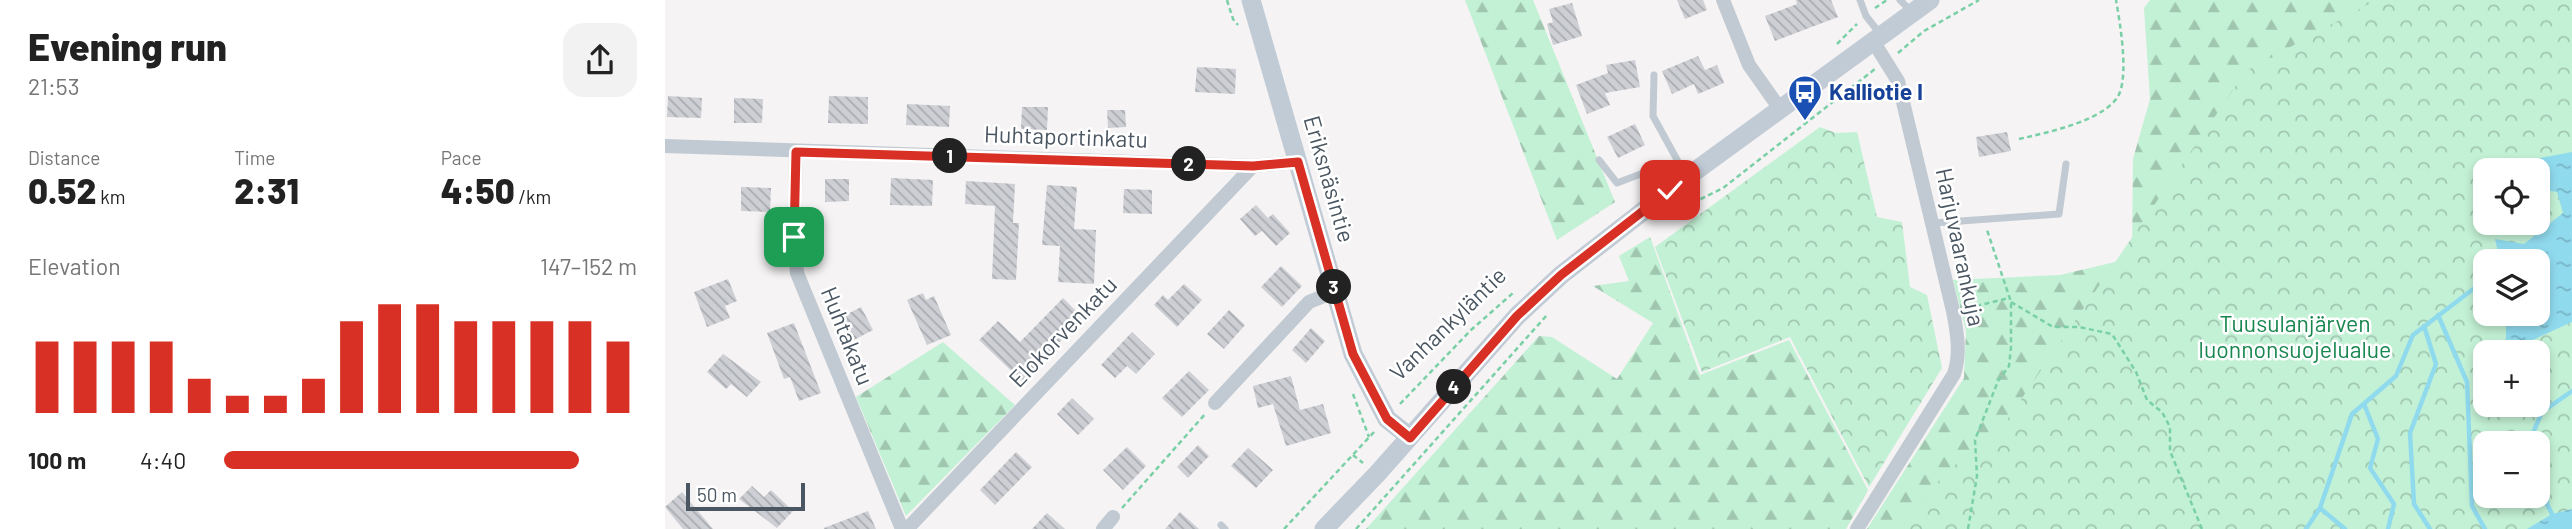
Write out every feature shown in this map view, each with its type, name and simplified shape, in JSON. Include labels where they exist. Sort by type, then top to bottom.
[{"type":"street","name":"Eriksnäsintie","points":[[1251,0],[1353,354],[1387,419],[1410,438]]},
{"type":"street","points":[[1723,0],[1749,65],[1780,109]]},
{"type":"street","name":"Vanhankyläntie","points":[[1324,529],[1410,438],[1517,316],[1561,275],[1687,177],[1877,38],[1906,6],[1930,0]]},
{"type":"street","name":"Harjuvaarankuja","points":[[1857,529],[1954,374],[1958,337],[1898,81],[1877,38]]},
{"type":"street","name":"Huhtaportinkatu","points":[[665,146],[1253,166],[1298,162]]},
{"type":"street","name":"Huhtakatu","points":[[796,152],[794,237],[797,273],[902,529]]},
{"type":"street","name":"Elokorvenkatu","points":[[907,529],[1253,166]]},
{"type":"street","points":[[1215,403],[1309,302],[1336,291]]},
{"type":"street","points":[[1103,529],[1113,517]]},
{"type":"lane","points":[[1860,0],[1877,38]]},
{"type":"lane","points":[[1654,75],[1653,117],[1687,177]]},
{"type":"lane","points":[[1599,160],[1617,183],[1651,170],[1658,172],[1670,190]]},
{"type":"lane","points":[[1933,222],[2059,214],[2066,164]]},
{"type":"path","points":[[1658,219],[1696,204],[1723,188],[1857,80],[1888,61],[1924,31],[1979,0]]},
{"type":"path","points":[[2019,139],[2060,129],[2106,109],[2120,93],[2122,63],[2116,0]]},
{"type":"path","points":[[1968,529],[1977,476],[1975,440],[1998,381],[2009,366],[2010,300],[1984,219]]},
{"type":"path","name":"Vanhankyläntie","points":[[1284,529],[1471,330],[1521,287]]},
{"type":"path","points":[[1953,311],[2010,300],[2053,327],[2079,327],[2112,334],[2136,372],[2147,400],[2162,412],[2170,426],[2170,451],[2202,529]]},
{"type":"path","points":[[1356,529],[1550,311]]},
{"type":"path","points":[[1113,517],[1215,403]]},
{"type":"green space","points":[[1465,0],[1533,0],[1615,202],[1557,240]]},
{"type":"green space","name":"Tuusulanjärven luonnonsuojelualue","points":[[2150,0],[2443,0],[2482,158],[2473,158],[2473,188],[2249,529],[1867,529],[1964,378],[1966,331],[1953,280],[2060,275],[2132,258],[2133,159],[2150,99],[2144,8]]},
{"type":"green space","name":"Tuusulanjärven luonnonsuojelualue","points":[[2376,0],[2572,0],[2572,529],[1893,529],[1954,465],[1981,458],[2246,71]]},
{"type":"green space","points":[[1820,127],[1836,133],[1857,132],[1877,217],[1902,222],[1910,287],[1927,295],[1942,368],[1869,487],[1790,337],[1702,372],[1655,247]]},
{"type":"green space","points":[[1650,237],[1700,375],[1789,340],[1868,490],[1846,529],[1366,529],[1539,336],[1552,337],[1617,379],[1653,323],[1593,286],[1629,281],[1619,256]]},
{"type":"green space","points":[[943,342],[1015,405],[906,516],[856,397]]},
{"type":"water","points":[[2572,152],[2572,322],[2532,340],[2506,340],[2506,326],[2550,326],[2550,249],[2497,249],[2495,239],[2524,244],[2535,235],[2550,235],[2550,223],[2563,213],[2557,192],[2550,191],[2550,158],[2540,158]]},
{"type":"water","points":[[2572,509],[2572,529],[2527,529],[2552,514]]},
{"type":"building","points":[[1677,0],[1703,0],[1707,10],[1685,19]]},
{"type":"building","points":[[1796,0],[1831,0],[1838,17],[1775,41],[1765,16],[1797,4]]},
{"type":"building","points":[[1572,3],[1582,36],[1553,45],[1547,24],[1553,22],[1549,9]]},
{"type":"building","points":[[1698,56],[1705,70],[1717,65],[1724,83],[1698,94],[1694,84],[1672,94],[1662,71]]},
{"type":"building","points":[[1635,60],[1640,87],[1605,93],[1610,105],[1587,114],[1576,85],[1608,73],[1606,65]]},
{"type":"building","points":[[1197,67],[1236,69],[1235,94],[1195,92]]},
{"type":"building","points":[[668,96],[702,98],[701,118],[667,117]]},
{"type":"building","points":[[829,96],[868,97],[868,124],[828,123]]},
{"type":"building","points":[[734,98],[763,99],[762,123],[734,123]]},
{"type":"building","points":[[907,104],[950,106],[949,127],[906,125]]},
{"type":"building","points":[[1022,107],[1048,107],[1047,130],[1021,129]]},
{"type":"building","points":[[1107,110],[1125,110],[1126,127],[1108,128]]},
{"type":"building","points":[[1635,124],[1645,145],[1618,158],[1607,137]]},
{"type":"building","points":[[2007,132],[2011,151],[1979,157],[1976,137]]},
{"type":"building","points":[[891,178],[933,180],[932,206],[890,205]]},
{"type":"building","points":[[825,179],[849,179],[849,201],[825,202]]},
{"type":"building","points":[[966,181],[1015,184],[1013,223],[1019,223],[1016,280],[992,279],[995,206],[965,204]]},
{"type":"building","points":[[1047,185],[1077,187],[1074,229],[1096,230],[1094,284],[1058,282],[1060,246],[1042,245]]},
{"type":"building","points":[[741,187],[771,188],[770,212],[741,211]]},
{"type":"building","points":[[1124,189],[1152,190],[1152,214],[1123,213]]},
{"type":"building","points":[[1256,205],[1268,218],[1273,214],[1290,233],[1276,246],[1262,231],[1255,236],[1240,219]]},
{"type":"building","points":[[1281,266],[1302,286],[1282,307],[1261,287]]},
{"type":"building","points":[[728,279],[737,301],[725,306],[730,318],[707,327],[694,292]]},
{"type":"building","points":[[1184,284],[1202,300],[1177,327],[1154,305],[1163,295],[1168,300]]},
{"type":"building","points":[[923,293],[926,300],[934,296],[951,335],[927,345],[907,300]]},
{"type":"building","points":[[1063,298],[1083,318],[1022,381],[979,340],[998,321],[1020,342]]},
{"type":"building","points":[[861,307],[873,330],[852,341],[840,318]]},
{"type":"building","points":[[1229,310],[1245,325],[1224,349],[1207,334]]},
{"type":"building","points":[[794,323],[821,393],[799,401],[790,377],[784,379],[767,333]]},
{"type":"building","points":[[1311,328],[1325,341],[1306,363],[1292,350]]},
{"type":"building","points":[[1132,332],[1155,354],[1136,374],[1127,366],[1115,378],[1101,365]]},
{"type":"building","points":[[723,354],[761,382],[747,397],[731,384],[726,389],[707,372]]},
{"type":"building","points":[[1189,371],[1209,390],[1182,417],[1162,398]]},
{"type":"building","points":[[1291,376],[1300,410],[1323,404],[1331,433],[1286,446],[1273,404],[1258,408],[1253,386]]},
{"type":"building","points":[[1072,398],[1094,419],[1078,435],[1057,414]]},
{"type":"building","points":[[1198,445],[1209,456],[1188,478],[1177,467]]},
{"type":"building","points":[[1127,447],[1146,466],[1123,490],[1103,470]]},
{"type":"building","points":[[1248,448],[1273,470],[1256,488],[1231,466]]},
{"type":"building","points":[[1016,452],[1032,467],[995,505],[980,490]]},
{"type":"building","points":[[752,486],[764,497],[771,490],[793,511],[777,528],[739,499]]},
{"type":"building","points":[[682,492],[713,529],[683,529],[665,507]]},
{"type":"building","points":[[868,511],[876,529],[824,529],[824,528]]},
{"type":"building","points":[[1180,512],[1199,529],[1165,529]]},
{"type":"building","points":[[1047,513],[1065,529],[1032,529]]},
{"type":"waterway","points":[[2306,529],[2320,508],[2352,414],[2396,376],[2413,335],[2473,289]]},
{"type":"waterway","points":[[2438,315],[2467,382],[2472,506],[2485,529]]},
{"type":"waterway","points":[[2424,326],[2436,364],[2410,433],[2414,504],[2430,529]]},
{"type":"waterway","points":[[2552,514],[2547,504],[2547,458],[2533,433],[2542,412],[2572,391]]},
{"type":"waterway","points":[[2364,404],[2378,439],[2370,468],[2394,504],[2388,529]]},
{"type":"waterway","points":[[2320,508],[2345,529]]},
{"type":"place","name":"Kalliotie I","points":[[1805,122]]},
{"type":"route","points":[[794,237],[796,152],[1253,166],[1298,162],[1353,354],[1387,419],[1410,438],[1517,316],[1561,275],[1670,190]]}]
